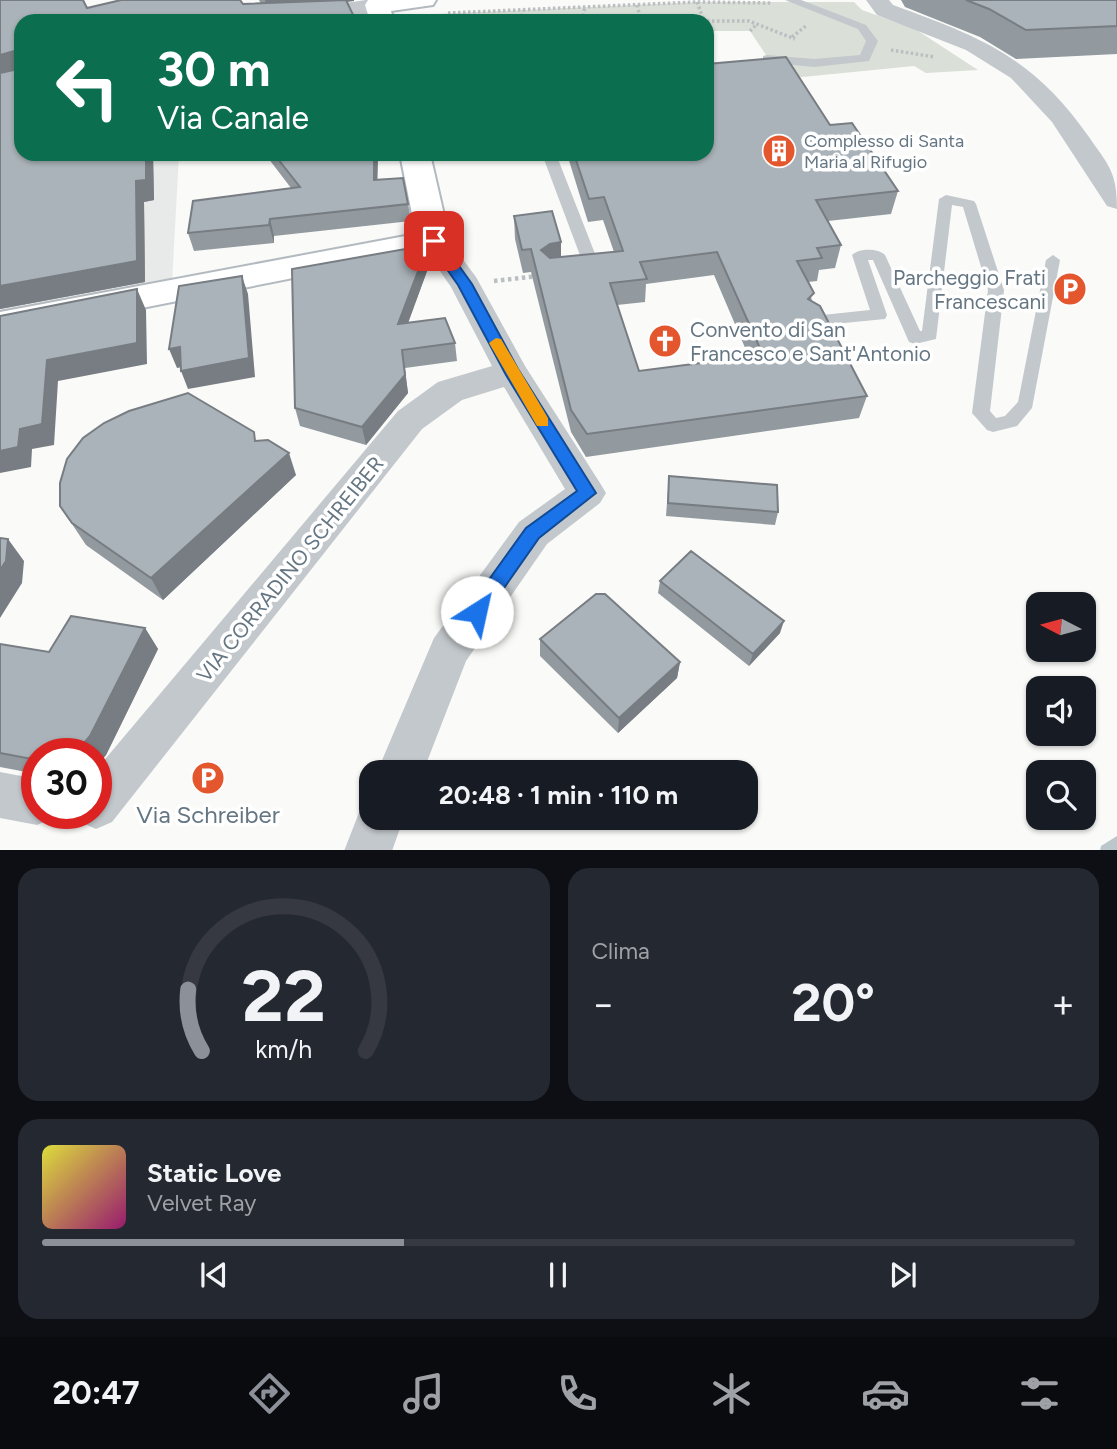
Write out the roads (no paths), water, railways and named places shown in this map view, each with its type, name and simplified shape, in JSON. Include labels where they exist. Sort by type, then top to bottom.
[{"type":"street","points":[[877,0],[885,9],[974,47],[1019,72],[1060,116],[1117,200]]},
{"type":"street","points":[[398,14],[432,7]]},
{"type":"street","points":[[974,47],[990,76]]},
{"type":"street","points":[[405,760],[449,651],[533,533],[587,493],[512,372],[465,284],[434,241],[417,161]]},
{"type":"street","points":[[0,324],[434,241]]},
{"type":"street","name":"VIA CORRADINO SCHREIBER","points":[[112,786],[410,420],[450,391],[512,372]]},
{"type":"street","points":[[0,795],[21,799]]},
{"type":"street","points":[[368,850],[376,830]]},
{"type":"lane","points":[[758,68],[865,58],[872,41],[862,27],[791,0]]},
{"type":"lane","points":[[552,161],[593,270],[552,274]]},
{"type":"lane","points":[[813,321],[879,315],[859,255],[878,255],[915,338],[930,335],[946,199],[969,204],[996,290],[981,413],[993,425],[1011,421],[1026,404],[1053,260]]},
{"type":"waterway","points":[[1107,850],[1117,843]]},
{"type":"place","name":"Complesso di Santa Maria al Rifugio","points":[[779,151]]},
{"type":"place","name":"Parcheggio Frati Francescani","points":[[1070,289]]},
{"type":"place","name":"Convento di San Francesco e Sant'Antonio","points":[[665,341]]},
{"type":"place","name":"Via Schreiber","points":[[208,778]]}]
